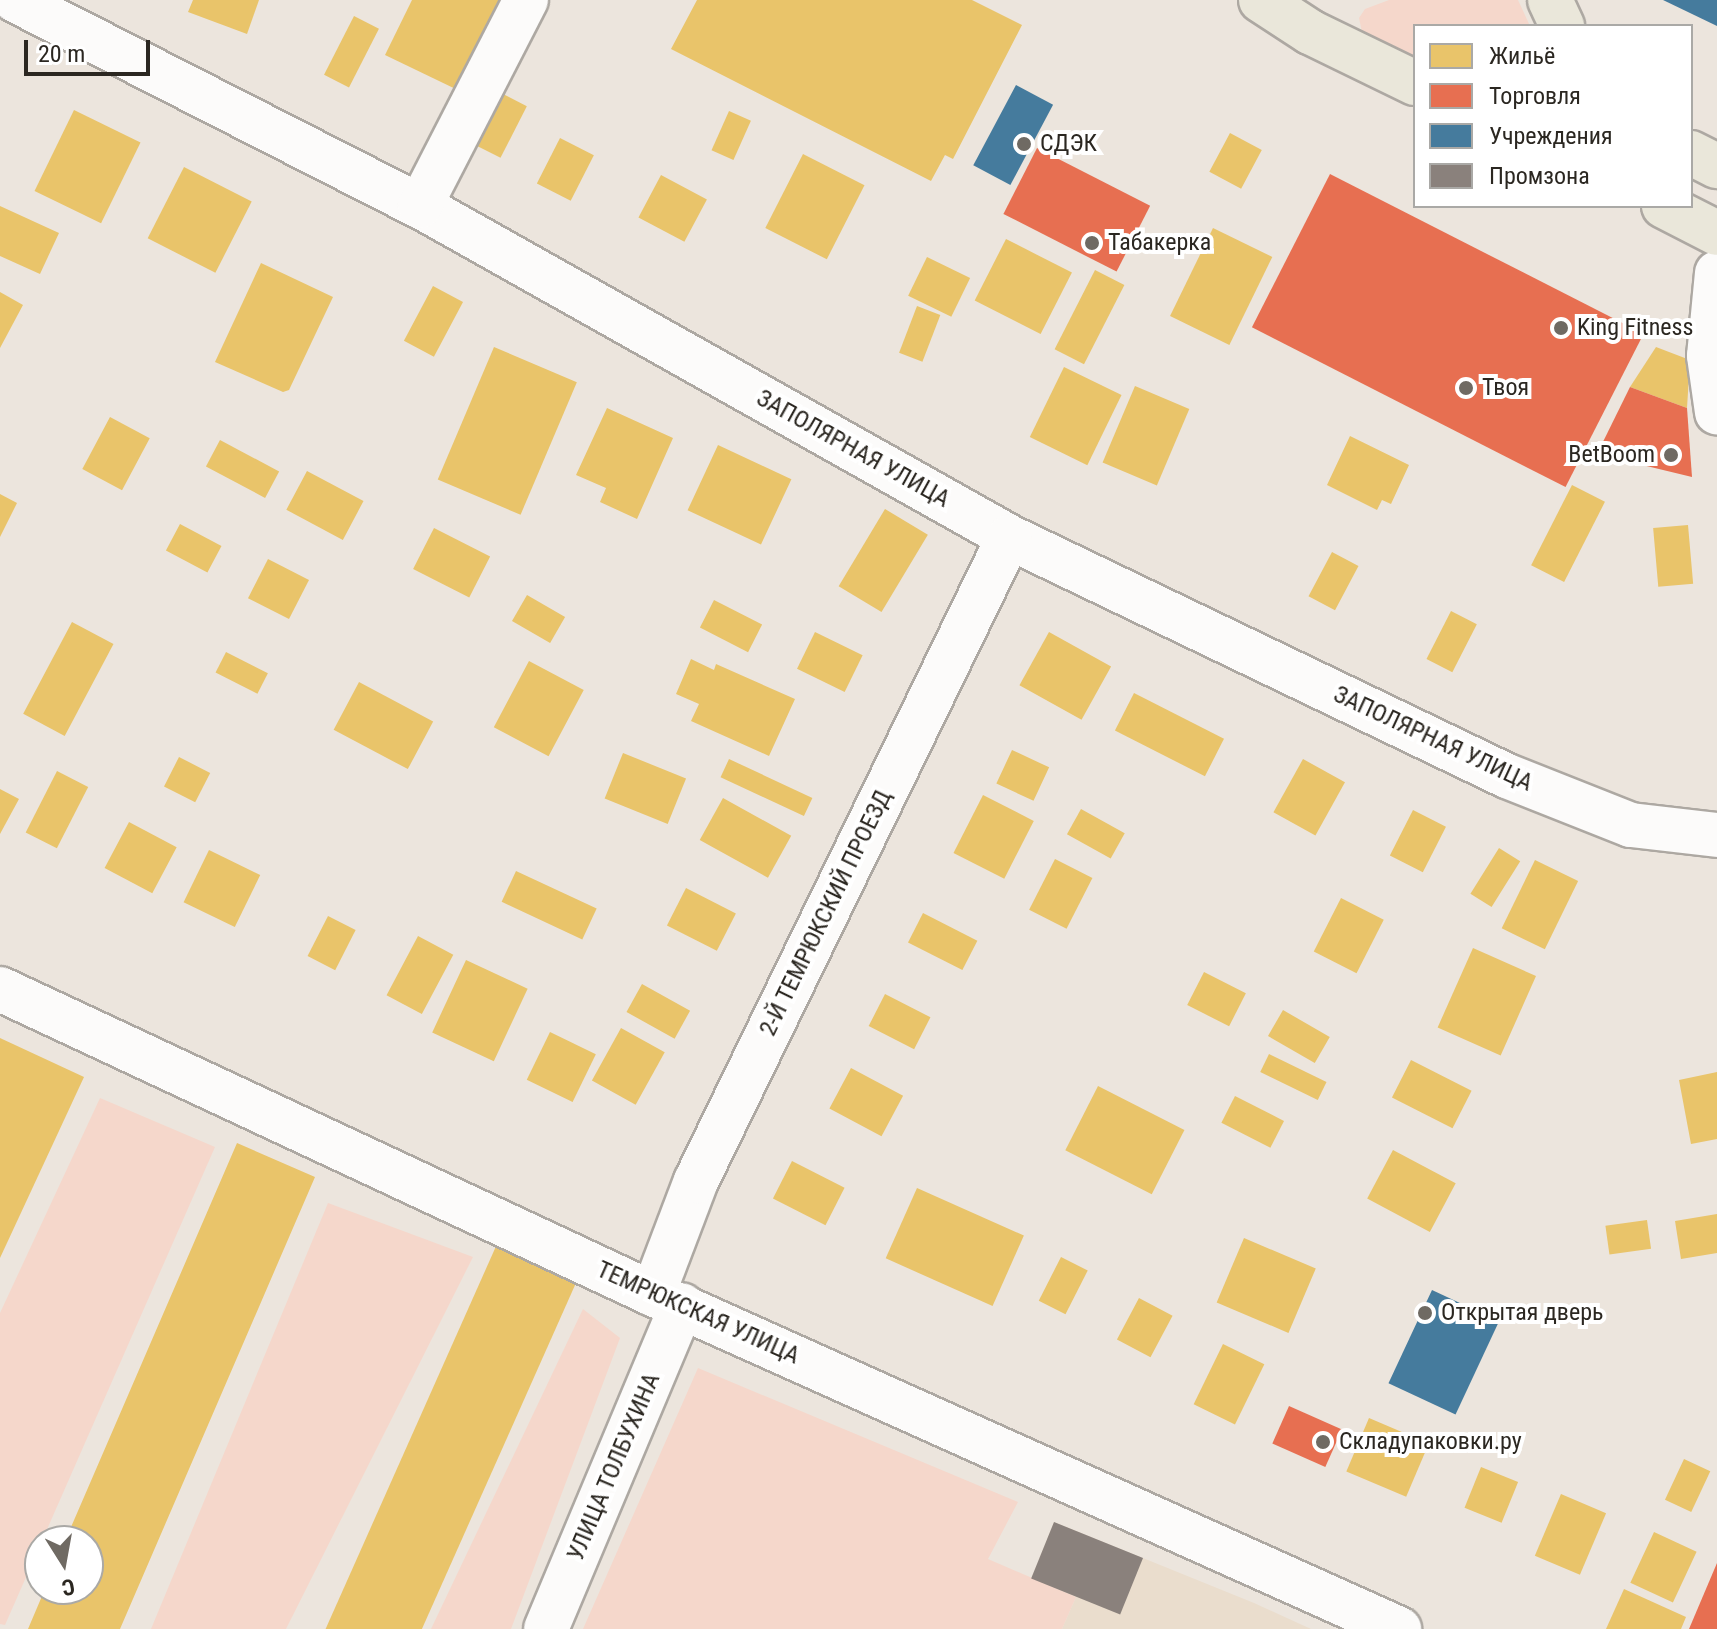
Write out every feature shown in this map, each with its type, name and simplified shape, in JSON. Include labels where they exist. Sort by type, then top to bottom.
[{"type":"main road","points":[[1261,0],[1310,32],[1413,82]]},
{"type":"main road","points":[[1550,0],[1561,24]]},
{"type":"main road","points":[[1693,154],[1717,166]]},
{"type":"main road","points":[[1668,208],[1717,233]]},
{"type":"street","name":"ЗАПОЛЯРНАЯ УЛИЦА","points":[[15,0],[420,206],[1009,537],[1507,776],[1631,825],[1717,835]]},
{"type":"street","points":[[420,206],[526,0]]},
{"type":"street","points":[[1717,273],[1709,356],[1717,412]]},
{"type":"street","name":"2-Й ТЕМРЮКСКИЙ ПРОЕЗД","points":[[668,1300],[696,1181],[1009,537]]},
{"type":"street","name":"ТЕМРЮКСКАЯ УЛИЦА","points":[[0,989],[668,1300],[1399,1629]]},
{"type":"street","name":"УЛИЦА ТОЛБУХИНА","points":[[546,1629],[668,1300]]},
{"type":"shaded area","points":[[1389,0],[1518,0],[1529,24],[1413,24],[1413,60],[1362,32],[1359,18],[1365,9]]},
{"type":"shaded area","points":[[100,1098],[215,1147],[49,1525],[24,1525],[24,1582],[5,1625],[0,1624],[0,1313]]},
{"type":"shaded area","points":[[328,1203],[473,1257],[286,1629],[151,1629]]},
{"type":"shaded area","points":[[583,1309],[620,1338],[511,1629],[431,1629]]},
{"type":"shaded area","points":[[698,1368],[1018,1502],[988,1559],[1076,1597],[1062,1629],[583,1629]]},
{"type":"shaded area","points":[[1054,1522],[1311,1629],[1062,1629],[1076,1597],[1031,1579]]},
{"type":"building: Жильё","points":[[193,0],[259,0],[247,34],[188,12]]},
{"type":"building: Жильё","points":[[412,0],[512,0],[466,94],[385,55]]},
{"type":"building: Жильё","points":[[697,0],[972,0],[1022,25],[953,159],[945,155],[931,181],[671,49]]},
{"type":"building: Жильё","points":[[354,16],[379,29],[349,88],[324,75]]},
{"type":"building: Жильё","points":[[501,93],[527,106],[501,158],[475,145]]},
{"type":"building: Жильё","points":[[74,110],[141,142],[101,223],[35,191]]},
{"type":"building: Жильё","points":[[729,111],[751,121],[733,160],[712,150]]},
{"type":"building: Жильё","points":[[1230,133],[1262,150],[1241,189],[1209,172]]},
{"type":"building: Жильё","points":[[560,138],[594,155],[571,201],[537,183]]},
{"type":"building: Жильё","points":[[803,154],[864,185],[827,259],[765,228]]},
{"type":"building: Жильё","points":[[184,167],[252,202],[215,273],[148,238]]},
{"type":"building: Жильё","points":[[661,175],[707,199],[684,242],[638,217]]},
{"type":"building: Жильё","points":[[0,206],[59,233],[40,274],[0,256]]},
{"type":"building: Жильё","points":[[1213,228],[1272,257],[1229,345],[1170,316]]},
{"type":"building: Жильё","points":[[1006,239],[1072,273],[1041,334],[975,300]]},
{"type":"building: Жильё","points":[[927,257],[970,278],[951,317],[908,296]]},
{"type":"building: Жильё","points":[[261,263],[333,297],[289,390],[283,392],[215,362]]},
{"type":"building: Жильё","points":[[1095,270],[1124,285],[1084,364],[1055,349]]},
{"type":"building: Жильё","points":[[433,286],[463,302],[434,357],[404,341]]},
{"type":"building: Жильё","points":[[0,292],[23,305],[0,348]]},
{"type":"building: Жильё","points":[[917,306],[940,315],[922,362],[899,353]]},
{"type":"building: Жильё","points":[[494,347],[577,382],[521,515],[438,480]]},
{"type":"building: Жильё","points":[[1656,347],[1690,360],[1687,408],[1630,387]]},
{"type":"building: Жильё","points":[[1064,367],[1122,395],[1087,465],[1030,437]]},
{"type":"building: Жильё","points":[[1135,386],[1189,409],[1157,485],[1103,462]]},
{"type":"building: Жильё","points":[[607,408],[673,438],[637,519],[600,502],[606,488],[576,475]]},
{"type":"building: Жильё","points":[[110,417],[150,438],[122,490],[82,469]]},
{"type":"building: Жильё","points":[[1350,436],[1409,465],[1391,504],[1382,500],[1377,510],[1327,485]]},
{"type":"building: Жильё","points":[[220,440],[279,471],[265,498],[206,466]]},
{"type":"building: Жильё","points":[[718,445],[791,479],[761,544],[688,510]]},
{"type":"building: Жильё","points":[[307,471],[364,501],[343,540],[286,510]]},
{"type":"building: Жильё","points":[[1572,485],[1605,502],[1564,582],[1531,565]]},
{"type":"building: Жильё","points":[[0,494],[17,503],[0,537]]},
{"type":"building: Жильё","points":[[885,509],[928,535],[882,612],[839,586]]},
{"type":"building: Жильё","points":[[180,524],[221,546],[207,573],[166,550]]},
{"type":"building: Жильё","points":[[1688,525],[1693,584],[1658,587],[1653,528]]},
{"type":"building: Жильё","points":[[434,528],[490,557],[469,598],[413,569]]},
{"type":"building: Жильё","points":[[1332,552],[1358,566],[1335,610],[1309,596]]},
{"type":"building: Жильё","points":[[268,559],[309,580],[289,619],[248,598]]},
{"type":"building: Жильё","points":[[527,595],[565,617],[550,643],[512,621]]},
{"type":"building: Жильё","points":[[714,600],[762,625],[748,652],[700,628]]},
{"type":"building: Жильё","points":[[1451,611],[1477,624],[1452,672],[1426,659]]},
{"type":"building: Жильё","points":[[72,622],[113,644],[65,736],[23,714]]},
{"type":"building: Жильё","points":[[815,632],[863,655],[845,692],[797,669]]},
{"type":"building: Жильё","points":[[1049,632],[1111,666],[1082,720],[1019,685]]},
{"type":"building: Жильё","points":[[226,652],[268,673],[257,694],[216,672]]},
{"type":"building: Жильё","points":[[691,659],[714,670],[716,664],[795,699],[769,756],[691,721],[699,704],[676,694]]},
{"type":"building: Жильё","points":[[529,661],[584,690],[549,756],[494,727]]},
{"type":"building: Жильё","points":[[359,682],[433,721],[408,769],[334,730]]},
{"type":"building: Жильё","points":[[1134,693],[1224,739],[1205,776],[1115,730]]},
{"type":"building: Жильё","points":[[1012,750],[1049,767],[1034,801],[996,784]]},
{"type":"building: Жильё","points":[[623,753],[686,778],[668,824],[605,798]]},
{"type":"building: Жильё","points":[[179,757],[210,773],[195,802],[164,786]]},
{"type":"building: Жильё","points":[[729,759],[812,798],[804,816],[721,777]]},
{"type":"building: Жильё","points":[[1303,759],[1345,782],[1315,836],[1273,812]]},
{"type":"building: Жильё","points":[[57,771],[88,787],[57,848],[26,832]]},
{"type":"building: Жильё","points":[[0,789],[19,799],[0,834]]},
{"type":"building: Жильё","points":[[983,795],[1034,821],[1004,879],[953,853]]},
{"type":"building: Жильё","points":[[723,798],[791,836],[768,878],[700,840]]},
{"type":"building: Жильё","points":[[1081,809],[1125,833],[1111,859],[1067,834]]},
{"type":"building: Жильё","points":[[1413,810],[1446,827],[1423,872],[1390,855]]},
{"type":"building: Жильё","points":[[129,822],[177,847],[152,893],[105,868]]},
{"type":"building: Жильё","points":[[1499,848],[1520,861],[1492,907],[1470,894]]},
{"type":"building: Жильё","points":[[209,850],[260,875],[235,927],[184,902]]},
{"type":"building: Жильё","points":[[1055,859],[1092,878],[1067,929],[1029,910]]},
{"type":"building: Жильё","points":[[1535,860],[1578,881],[1545,949],[1502,928]]},
{"type":"building: Жильё","points":[[516,871],[597,909],[582,939],[502,902]]},
{"type":"building: Жильё","points":[[686,888],[736,913],[717,951],[667,925]]},
{"type":"building: Жильё","points":[[1341,898],[1384,920],[1357,973],[1314,951]]},
{"type":"building: Жильё","points":[[923,913],[977,941],[962,970],[908,942]]},
{"type":"building: Жильё","points":[[328,916],[356,930],[335,970],[308,956]]},
{"type":"building: Жильё","points":[[418,936],[453,955],[422,1014],[387,995]]},
{"type":"building: Жильё","points":[[1473,948],[1536,976],[1501,1056],[1438,1027]]},
{"type":"building: Жильё","points":[[466,960],[528,989],[494,1061],[432,1033]]},
{"type":"building: Жильё","points":[[1204,972],[1246,993],[1229,1026],[1187,1005]]},
{"type":"building: Жильё","points":[[642,984],[690,1011],[675,1039],[626,1012]]},
{"type":"building: Жильё","points":[[885,994],[930,1017],[914,1049],[869,1026]]},
{"type":"building: Жильё","points":[[1283,1010],[1330,1037],[1315,1063],[1268,1036]]},
{"type":"building: Жильё","points":[[621,1028],[665,1052],[636,1105],[592,1080]]},
{"type":"building: Жильё","points":[[550,1032],[596,1054],[573,1102],[527,1080]]},
{"type":"building: Жильё","points":[[0,1038],[84,1077],[0,1258]]},
{"type":"building: Жильё","points":[[1269,1054],[1327,1082],[1318,1100],[1260,1072]]},
{"type":"building: Жильё","points":[[1411,1060],[1472,1091],[1453,1128],[1392,1097]]},
{"type":"building: Жильё","points":[[851,1068],[903,1096],[881,1136],[829,1109]]},
{"type":"building: Жильё","points":[[1717,1072],[1717,1139],[1691,1144],[1679,1080]]},
{"type":"building: Жильё","points":[[1098,1086],[1184,1130],[1152,1194],[1065,1150]]},
{"type":"building: Жильё","points":[[1235,1096],[1284,1121],[1270,1148],[1221,1123]]},
{"type":"building: Жильё","points":[[237,1143],[315,1177],[120,1629],[28,1629],[38,1605],[104,1605],[104,1525],[72,1525]]},
{"type":"building: Жильё","points":[[1393,1150],[1456,1183],[1430,1232],[1367,1199]]},
{"type":"building: Жильё","points":[[792,1161],[845,1188],[826,1225],[773,1198]]},
{"type":"building: Жильё","points":[[917,1188],[1024,1236],[993,1306],[886,1258]]},
{"type":"building: Жильё","points":[[1717,1214],[1717,1253],[1681,1259],[1675,1221]]},
{"type":"building: Жильё","points":[[1647,1220],[1651,1249],[1609,1255],[1605,1226]]},
{"type":"building: Жильё","points":[[1244,1238],[1316,1268],[1288,1333],[1217,1302]]},
{"type":"building: Жильё","points":[[497,1244],[577,1280],[422,1629],[326,1629]]},
{"type":"building: Жильё","points":[[1061,1257],[1088,1271],[1065,1314],[1039,1301]]},
{"type":"building: Жильё","points":[[1139,1298],[1173,1316],[1150,1357],[1117,1339]]},
{"type":"building: Жильё","points":[[1223,1344],[1264,1364],[1235,1424],[1194,1404]]},
{"type":"building: Жильё","points":[[1369,1418],[1429,1443],[1406,1497],[1346,1471]]},
{"type":"building: Жильё","points":[[1684,1459],[1710,1471],[1691,1512],[1665,1500]]},
{"type":"building: Жильё","points":[[1481,1467],[1518,1482],[1502,1523],[1465,1508]]},
{"type":"building: Жильё","points":[[1561,1494],[1606,1513],[1580,1575],[1535,1556]]},
{"type":"building: Жильё","points":[[1654,1532],[1697,1552],[1673,1603],[1630,1583]]},
{"type":"building: Жильё","points":[[1624,1589],[1686,1617],[1681,1629],[1606,1629]]},
{"type":"building: Торговля","points":[[1037,148],[1150,206],[1117,272],[1003,214]]},
{"type":"building: Торговля","points":[[1330,174],[1644,334],[1566,487],[1252,327]]},
{"type":"building: Торговля","points":[[1630,387],[1687,408],[1692,477],[1597,454]]},
{"type":"building: Торговля","points":[[1289,1406],[1342,1430],[1325,1467],[1272,1443]]},
{"type":"building: Торговля","points":[[1717,1563],[1717,1629],[1689,1629]]},
{"type":"building: Учреждения","points":[[1663,0],[1717,0],[1717,26]]},
{"type":"building: Учреждения","points":[[1016,85],[1053,105],[1010,185],[973,165]]},
{"type":"building: Учреждения","points":[[1432,1290],[1499,1321],[1456,1415],[1388,1383]]},
{"type":"building: Промзона","points":[[1054,1522],[1143,1558],[1120,1615],[1031,1579]]},
{"type":"place","name":"СДЭК","points":[[1024,144]]},
{"type":"place","name":"Табакерка","points":[[1092,243]]},
{"type":"place","name":"King Fitness","points":[[1561,328]]},
{"type":"place","name":"Твоя","points":[[1466,388]]},
{"type":"place","name":"BetBoom","points":[[1671,455]]},
{"type":"place","name":"Открытая дверь","points":[[1425,1313]]},
{"type":"place","name":"Складупаковки.ру","points":[[1323,1442]]}]
